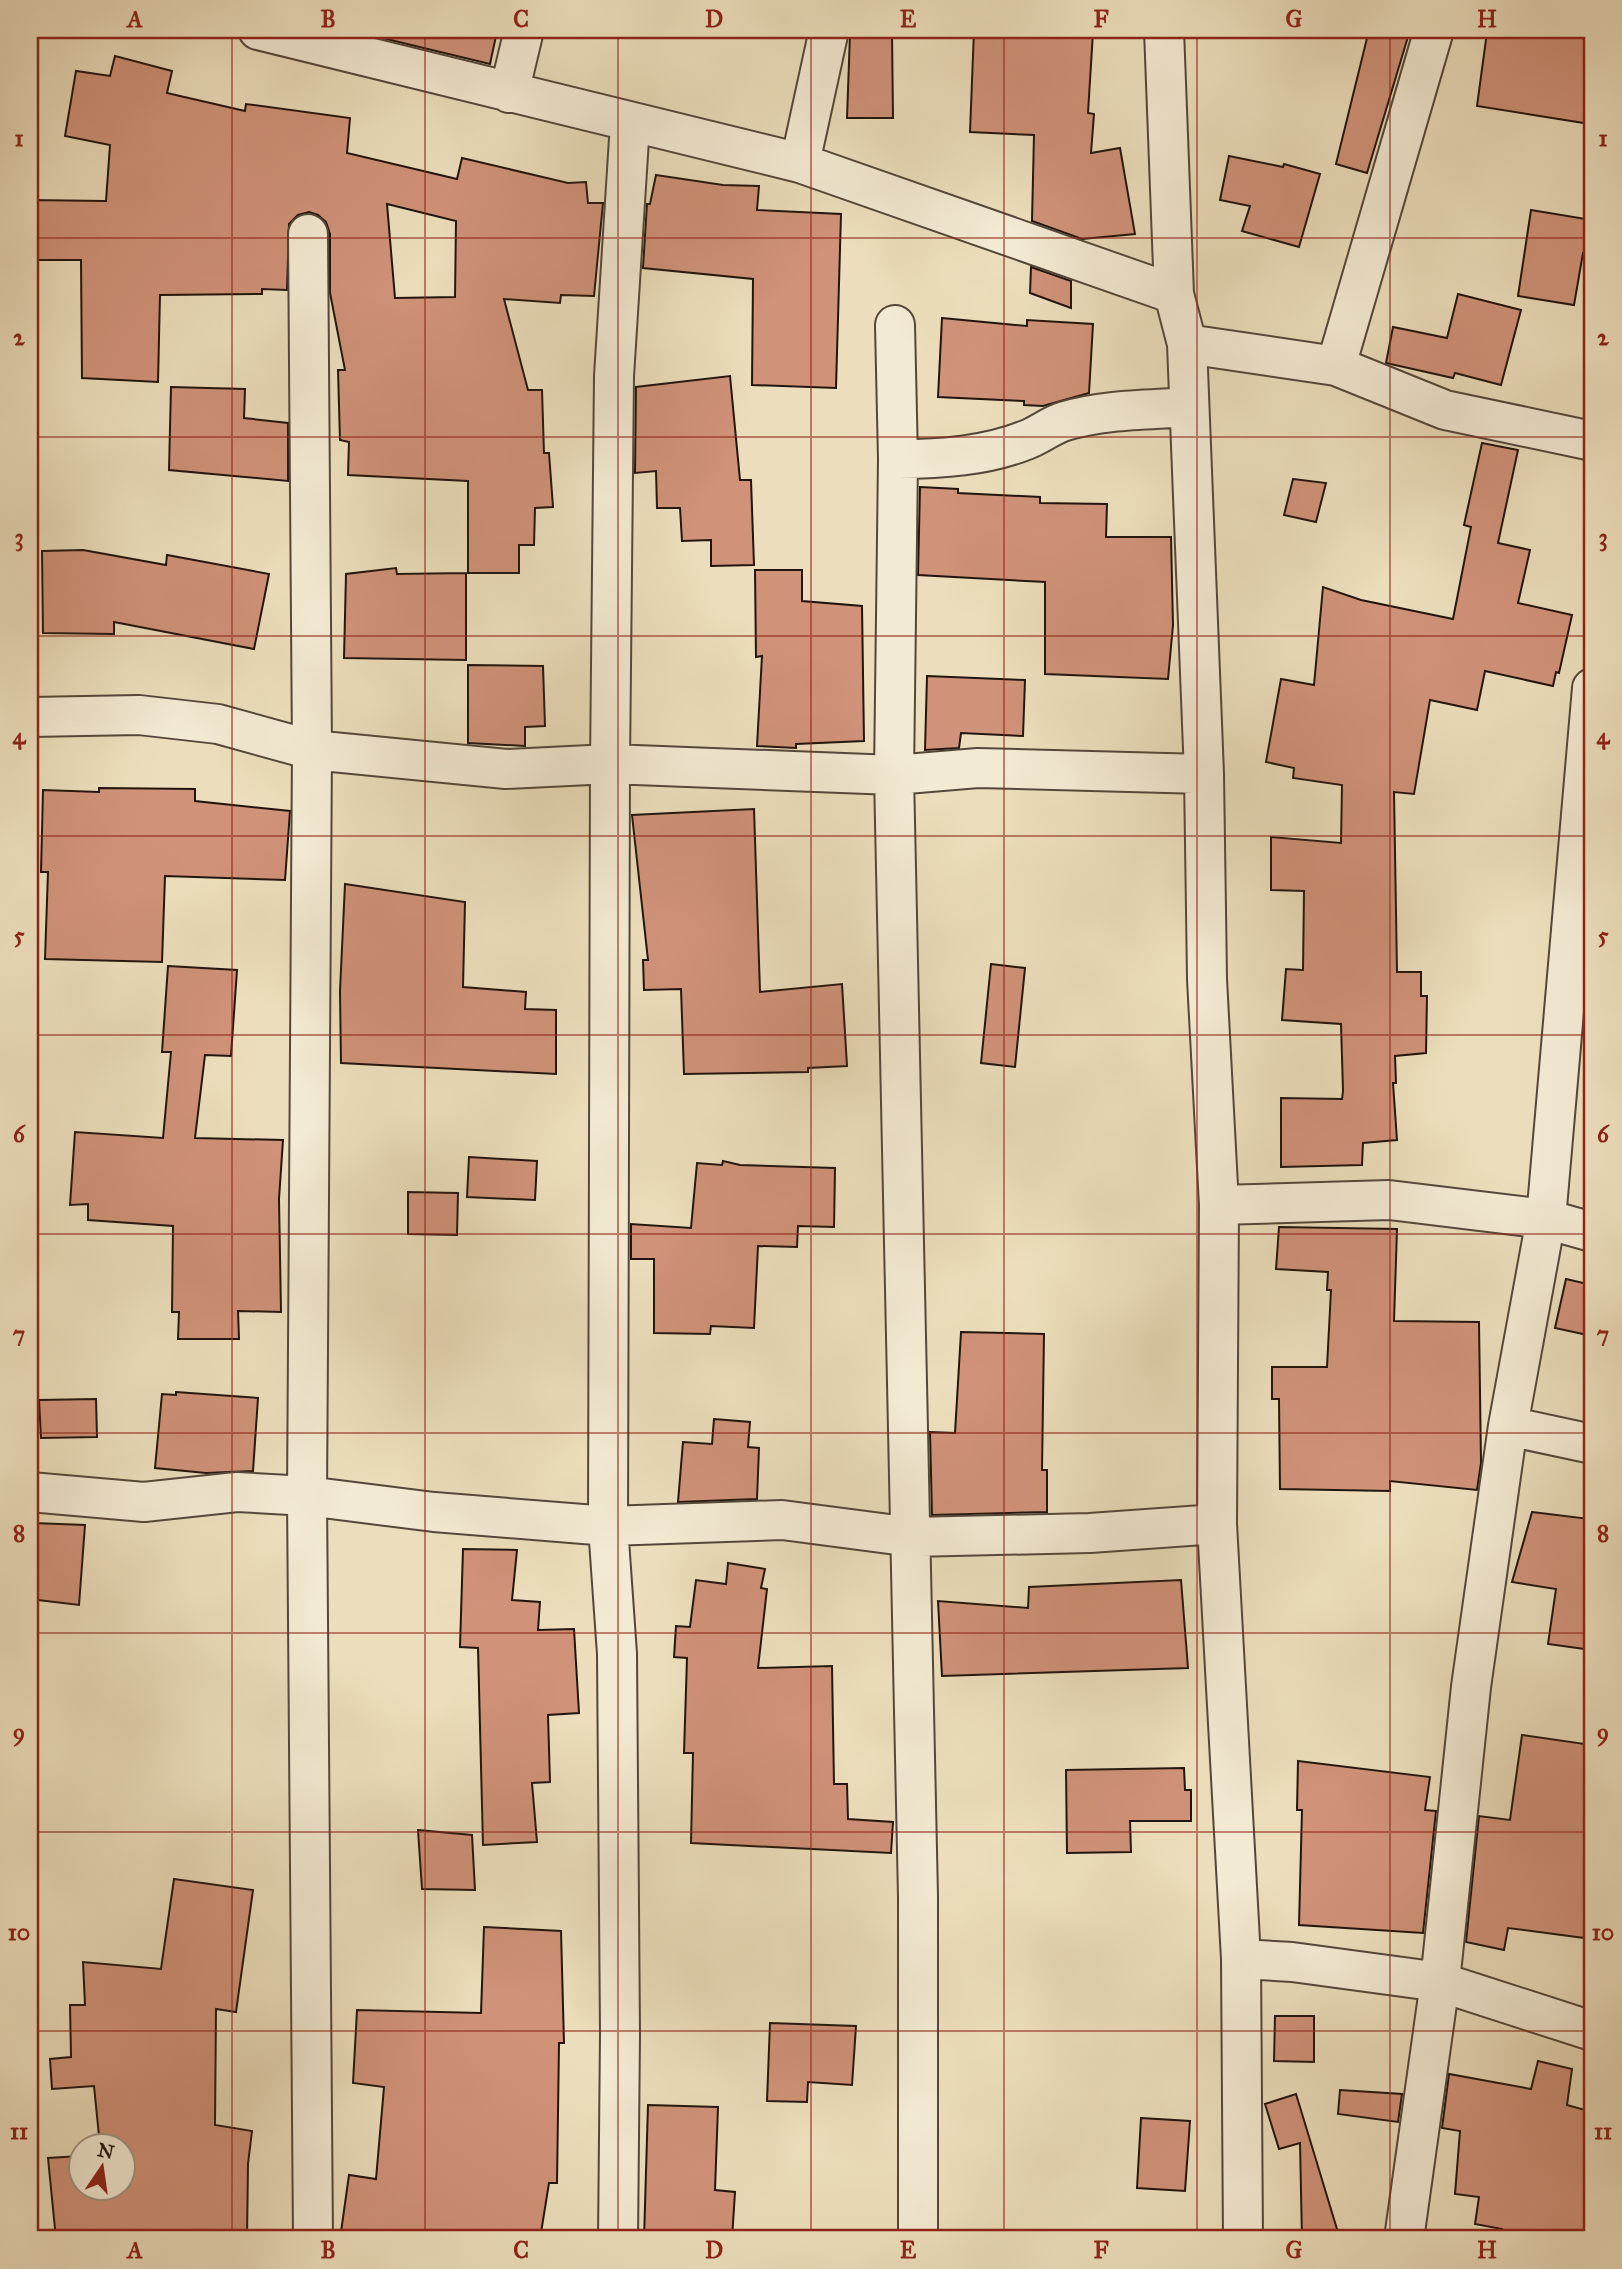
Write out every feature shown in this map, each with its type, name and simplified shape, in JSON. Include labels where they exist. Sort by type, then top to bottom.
[{"type":"street","points":[[258,30],[800,163],[1174,294]]},
{"type":"street","points":[[509,93],[524,30]]},
{"type":"street","points":[[800,163],[829,30]]},
{"type":"street","points":[[1164,30],[1174,294],[1187,344],[1204,774],[1208,979],[1219,1205],[1217,1524],[1241,1959],[1243,2239]]},
{"type":"street","points":[[1336,366],[1434,30]]},
{"type":"street","points":[[618,2239],[620,2034],[617,1654],[608,1526],[610,764],[614,376],[629,122]]},
{"type":"street","points":[[308,234],[312,750],[307,1496],[313,2239]]},
{"type":"street","points":[[895,325],[898,459],[894,775],[918,1897],[918,2239]]},
{"type":"street","points":[[1187,344],[1336,366],[1445,410],[1592,441]]},
{"type":"street","points":[[898,459],[946,459],[993,449],[1026,440],[1064,421],[1096,415],[1189,407]]},
{"type":"street","points":[[1404,2239],[1440,1982],[1471,1686],[1508,1426],[1546,1219],[1592,688]]},
{"type":"street","points":[[30,717],[139,715],[218,724],[312,750],[506,769],[610,764],[894,775],[978,768],[1204,774]]},
{"type":"street","points":[[1219,1205],[1389,1200],[1546,1219],[1592,1231]]},
{"type":"street","points":[[1508,1426],[1592,1444]]},
{"type":"street","points":[[30,1492],[144,1502],[237,1492],[307,1496],[434,1512],[608,1526],[782,1520],[912,1537],[1090,1533],[1217,1524]]},
{"type":"street","points":[[1241,1959],[1292,1962],[1440,1982],[1592,2031]]},
{"type":"building","points":[[349,30],[467,30],[496,36],[490,64]]},
{"type":"building","points":[[974,30],[1093,32],[1088,113],[1094,114],[1091,153],[1120,148],[1135,234],[1082,239],[1032,221],[1034,135],[970,132]]},
{"type":"building","points":[[1369,30],[1410,30],[1367,173],[1336,164]]},
{"type":"building","points":[[1499,30],[1592,30],[1590,124],[1477,106],[1487,32],[1499,33]]},
{"type":"building","points":[[892,32],[893,118],[847,118],[850,34]]},
{"type":"building","points":[[115,56],[172,71],[167,93],[245,111],[246,104],[350,118],[347,153],[457,179],[462,158],[568,183],[586,182],[588,203],[603,203],[594,296],[561,295],[560,303],[504,299],[528,390],[542,390],[544,453],[549,453],[553,507],[535,508],[534,545],[519,545],[519,573],[468,573],[468,481],[348,475],[349,442],[340,440],[338,370],[345,370],[330,293],[330,234],[326,222],[318,215],[309,212],[298,215],[289,224],[287,290],[262,289],[262,294],[160,295],[158,382],[82,378],[81,260],[30,260],[30,200],[106,201],[110,145],[65,136],[76,71],[110,76]],"holes":[[[387,204],[456,221],[455,297],[395,298]]]},
{"type":"building","points":[[1229,156],[1283,167],[1284,164],[1320,174],[1299,247],[1242,231],[1250,206],[1220,200]]},
{"type":"building","points":[[656,175],[723,185],[759,186],[757,210],[841,214],[836,388],[752,385],[753,279],[643,268],[647,204],[650,204]]},
{"type":"building","points":[[1531,210],[1592,220],[1592,255],[1583,253],[1574,305],[1518,296]]},
{"type":"building","points":[[1031,267],[1071,281],[1071,308],[1030,293]]},
{"type":"building","points":[[1458,294],[1521,310],[1501,385],[1455,373],[1453,378],[1386,363],[1393,327],[1447,338]]},
{"type":"building","points":[[942,318],[1027,326],[1027,320],[1093,324],[1089,393],[1043,406],[1024,405],[1024,401],[938,397]]},
{"type":"building","points":[[730,376],[740,480],[751,480],[754,565],[711,566],[711,540],[682,541],[680,508],[657,508],[656,471],[635,473],[636,387]]},
{"type":"building","points":[[171,387],[245,389],[244,418],[288,423],[288,481],[169,470]]},
{"type":"building","points":[[1482,443],[1518,450],[1498,543],[1530,550],[1518,603],[1572,615],[1559,673],[1556,672],[1553,686],[1485,671],[1477,710],[1430,700],[1414,794],[1394,792],[1397,972],[1421,972],[1421,996],[1427,996],[1426,1053],[1395,1056],[1396,1083],[1393,1083],[1397,1140],[1363,1143],[1362,1165],[1281,1167],[1281,1098],[1342,1099],[1343,1091],[1341,1024],[1282,1020],[1286,969],[1303,970],[1304,891],[1271,890],[1271,837],[1341,843],[1342,785],[1293,778],[1294,768],[1266,762],[1281,679],[1314,685],[1323,587],[1361,600],[1453,619],[1471,527],[1464,525]]},
{"type":"building","points":[[1293,479],[1326,483],[1316,522],[1284,515]]},
{"type":"building","points":[[920,487],[958,489],[958,493],[1040,497],[1040,503],[1107,504],[1106,537],[1171,537],[1173,625],[1168,679],[1045,674],[1045,582],[918,575]]},
{"type":"building","points":[[83,550],[166,565],[167,555],[269,574],[254,649],[114,622],[114,634],[43,633],[42,551]]},
{"type":"building","points":[[396,568],[397,574],[466,573],[466,660],[344,658],[346,574]]},
{"type":"building","points":[[755,570],[802,570],[802,601],[862,606],[864,741],[796,744],[796,748],[757,746],[762,656],[756,657]]},
{"type":"building","points":[[468,665],[543,666],[545,726],[525,727],[525,746],[468,743]]},
{"type":"building","points":[[927,676],[1025,680],[1023,736],[961,733],[959,748],[925,750]]},
{"type":"building","points":[[99,788],[195,789],[195,801],[290,811],[285,880],[165,876],[162,962],[45,959],[48,872],[41,872],[43,790],[99,792]]},
{"type":"building","points":[[754,809],[760,992],[842,984],[847,1066],[808,1068],[808,1072],[684,1074],[681,989],[644,990],[643,960],[648,960],[632,815]]},
{"type":"building","points":[[345,884],[465,902],[463,987],[526,992],[525,1009],[556,1010],[556,1074],[341,1063],[340,991]]},
{"type":"building","points":[[991,964],[1025,968],[1015,1067],[981,1063]]},
{"type":"building","points":[[168,966],[237,970],[231,1056],[205,1055],[195,1138],[283,1140],[279,1199],[281,1312],[238,1311],[239,1339],[178,1339],[179,1312],[172,1312],[173,1226],[88,1220],[88,1204],[70,1205],[75,1132],[163,1138],[171,1052],[162,1052]]},
{"type":"building","points":[[469,1157],[537,1161],[535,1200],[467,1197]]},
{"type":"building","points":[[723,1161],[740,1165],[835,1168],[834,1227],[798,1226],[797,1247],[758,1246],[754,1328],[711,1326],[710,1334],[654,1333],[654,1259],[631,1259],[631,1224],[691,1228],[697,1163],[722,1165]]},
{"type":"building","points":[[408,1192],[458,1193],[457,1235],[408,1234]]},
{"type":"building","points":[[1279,1227],[1397,1229],[1394,1321],[1479,1322],[1481,1463],[1477,1490],[1390,1481],[1390,1491],[1280,1489],[1279,1399],[1272,1399],[1272,1367],[1327,1367],[1331,1290],[1327,1290],[1328,1272],[1276,1269]]},
{"type":"building","points":[[1566,1279],[1592,1285],[1592,1336],[1555,1328]]},
{"type":"building","points":[[961,1332],[1044,1334],[1042,1470],[1047,1470],[1047,1512],[932,1515],[930,1432],[955,1433]]},
{"type":"building","points":[[176,1392],[258,1398],[253,1471],[206,1473],[155,1468],[162,1394],[176,1395]]},
{"type":"building","points":[[96,1399],[97,1437],[41,1438],[39,1400]]},
{"type":"building","points":[[714,1419],[750,1422],[748,1447],[759,1448],[757,1499],[678,1502],[683,1442],[712,1444]]},
{"type":"building","points":[[1532,1512],[1590,1519],[1584,1562],[1592,1563],[1592,1650],[1548,1644],[1556,1589],[1512,1582]]},
{"type":"building","points":[[33,1523],[85,1525],[79,1605],[30,1599]]},
{"type":"building","points":[[463,1549],[517,1550],[512,1600],[540,1602],[538,1630],[574,1629],[579,1713],[548,1715],[550,1782],[532,1783],[537,1842],[483,1845],[478,1648],[460,1647]]},
{"type":"building","points":[[728,1563],[765,1569],[761,1588],[767,1589],[758,1668],[832,1666],[834,1784],[847,1784],[848,1819],[893,1822],[891,1853],[691,1843],[693,1753],[684,1753],[687,1658],[674,1657],[676,1626],[690,1627],[696,1580],[726,1584]]},
{"type":"building","points":[[1181,1580],[1188,1668],[942,1676],[938,1601],[1028,1608],[1029,1587]]},
{"type":"building","points":[[1522,1735],[1592,1745],[1592,1939],[1508,1928],[1504,1950],[1466,1942],[1479,1816],[1510,1820]]},
{"type":"building","points":[[1298,1761],[1430,1777],[1425,1810],[1436,1811],[1423,1933],[1299,1925],[1302,1810],[1297,1810]]},
{"type":"building","points":[[1184,1768],[1185,1790],[1191,1790],[1191,1821],[1130,1821],[1131,1852],[1067,1853],[1066,1770]]},
{"type":"building","points":[[418,1830],[472,1835],[475,1890],[422,1889]]},
{"type":"building","points":[[174,1879],[253,1890],[236,2012],[216,2009],[215,2125],[252,2131],[248,2164],[247,2239],[56,2239],[48,2158],[66,2157],[66,2202],[136,2202],[136,2132],[99,2132],[94,2086],[52,2089],[50,2059],[71,2057],[70,2005],[85,2005],[83,1962],[161,1969]]},
{"type":"building","points":[[484,1927],[561,1931],[564,2043],[559,2043],[557,2183],[549,2183],[540,2239],[340,2239],[349,2175],[376,2179],[384,2087],[353,2083],[357,2010],[481,2013]]},
{"type":"building","points":[[1275,2016],[1314,2016],[1314,2062],[1274,2061]]},
{"type":"building","points":[[770,2023],[856,2026],[852,2085],[808,2082],[807,2102],[767,2101]]},
{"type":"building","points":[[1538,2061],[1572,2069],[1567,2105],[1592,2112],[1592,2239],[1501,2239],[1502,2229],[1475,2224],[1479,2197],[1455,2194],[1460,2131],[1442,2128],[1449,2074],[1531,2089]]},
{"type":"building","points":[[1340,2090],[1402,2094],[1398,2122],[1338,2114]]},
{"type":"building","points":[[1296,2094],[1340,2239],[1302,2239],[1300,2143],[1279,2149],[1265,2104]]},
{"type":"building","points":[[648,2105],[718,2107],[715,2190],[735,2192],[732,2239],[644,2239]]},
{"type":"building","points":[[1141,2118],[1190,2121],[1185,2191],[1137,2188]]}]
